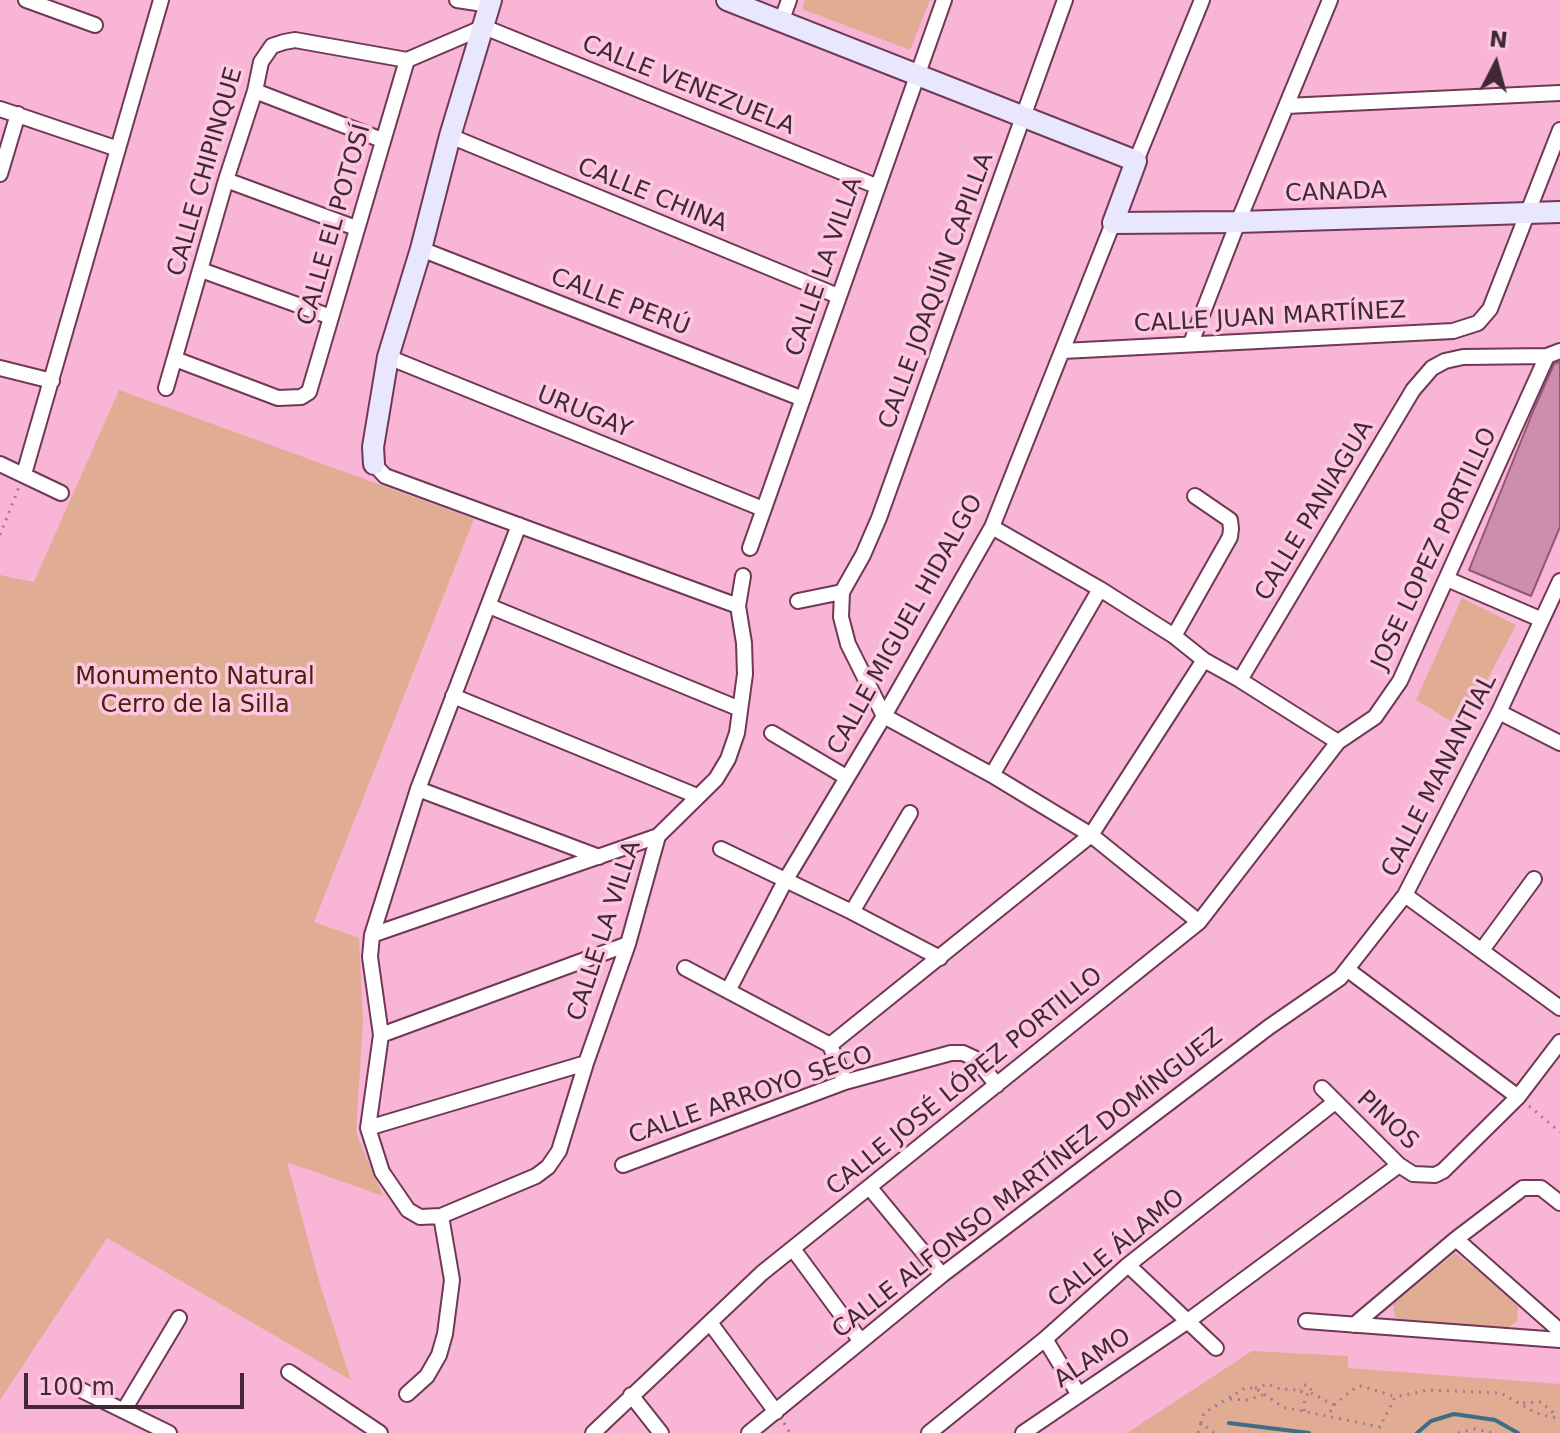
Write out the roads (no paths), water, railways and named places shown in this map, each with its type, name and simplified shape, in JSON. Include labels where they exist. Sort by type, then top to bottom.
[{"type":"street","points":[[26,0],[50,4],[95,25]]},
{"type":"street","points":[[24,474],[161,0]]},
{"type":"street","points":[[457,0],[491,2],[388,357],[373,447],[374,464],[385,476],[738,606]]},
{"type":"street","points":[[727,0],[1136,161]]},
{"type":"street","points":[[781,22],[789,0]]},
{"type":"street","name":"CALLE LA VILLA","points":[[750,548],[944,0]]},
{"type":"street","name":"CALLE JOAQUÍN CAPILLA","points":[[842,592],[879,518],[1065,0]]},
{"type":"street","points":[[1113,223],[1202,0]]},
{"type":"street","points":[[1191,343],[1330,0]]},
{"type":"street","points":[[407,60],[484,27]]},
{"type":"street","name":"CALLE VENEZUELA","points":[[484,27],[876,186]]},
{"type":"street","name":"CALLE CHIPINQUE","points":[[166,388],[266,54],[272,46],[295,40],[407,60]]},
{"type":"street","name":"CALLE EL POTOSÍ","points":[[175,359],[278,398],[301,397],[309,392],[407,60]]},
{"type":"street","points":[[255,91],[382,140]]},
{"type":"street","points":[[1286,106],[1560,93]]},
{"type":"street","points":[[0,109],[118,149]]},
{"type":"street","points":[[0,174],[18,114]]},
{"type":"street","points":[[1527,213],[1560,130]]},
{"type":"street","name":"CALLE CHINA","points":[[450,136],[838,296]]},
{"type":"street","points":[[226,180],[356,228]]},
{"type":"street","name":"CANADA","points":[[1113,223],[1560,212]]},
{"type":"street","name":"CALLE JUAN MARTÍNEZ","points":[[1063,351],[1453,331],[1478,323],[1490,309],[1527,213]]},
{"type":"street","name":"CALLE MIGUEL HIDALGO","points":[[728,991],[785,881],[992,527],[1113,223]]},
{"type":"street","name":"CALLE PERÚ","points":[[421,249],[803,399]]},
{"type":"street","points":[[201,270],[331,317]]},
{"type":"street","name":"CALLE PANIAGUA","points":[[1240,680],[1413,390],[1432,368],[1463,357],[1554,353]]},
{"type":"street","name":"JOSE LOPEZ PORTILLO","points":[[1338,742],[1375,717],[1400,681],[1554,353]]},
{"type":"street","name":"URUGAY","points":[[388,357],[763,509]]},
{"type":"street","points":[[0,368],[52,381]]},
{"type":"street","points":[[0,464],[61,493]]},
{"type":"street","points":[[1174,636],[1230,537],[1230,520],[1195,496]]},
{"type":"street","points":[[407,1394],[427,1376],[439,1355],[452,1280],[441,1216],[420,1217],[408,1210],[382,1172],[368,1128],[381,1035],[370,957],[372,935],[418,789],[519,525]]},
{"type":"street","points":[[992,527],[1100,589],[1174,636],[1204,660],[1338,742]]},
{"type":"street","name":"CALLE LA VILLA","points":[[441,1216],[536,1176],[548,1167],[559,1151],[628,944],[658,836],[716,779],[728,759],[737,733],[745,674],[738,606],[743,576]]},
{"type":"street","points":[[1447,579],[1540,619]]},
{"type":"street","name":"CALLE MANANTIAL","points":[[1344,974],[1405,895],[1499,712],[1560,581]]},
{"type":"street","points":[[992,775],[1100,589]]},
{"type":"street","points":[[798,601],[842,592],[841,617],[848,644],[884,716],[992,775],[1091,835],[1199,922]]},
{"type":"street","points":[[489,606],[740,709]]},
{"type":"street","points":[[830,1045],[1091,835],[1204,660]]},
{"type":"street","points":[[453,696],[697,796]]},
{"type":"street","points":[[1499,712],[1560,743]]},
{"type":"street","points":[[772,733],[846,777]]},
{"type":"street","name":"CALLE JOSÉ LÓPEZ PORTILLO","points":[[593,1433],[762,1273],[1199,922],[1338,742]]},
{"type":"street","points":[[418,789],[599,857]]},
{"type":"street","points":[[852,912],[910,813]]},
{"type":"street","points":[[372,935],[658,836]]},
{"type":"street","points":[[721,849],[940,958]]},
{"type":"street","points":[[1482,950],[1534,879]]},
{"type":"street","points":[[1405,895],[1560,1008]]},
{"type":"street","points":[[381,1035],[628,944]]},
{"type":"street","points":[[685,968],[830,1045],[845,1082]]},
{"type":"street","points":[[1344,974],[1518,1097],[1560,1042]]},
{"type":"street","name":"CALLE ALFONSO MARTÍNEZ DOMÍNGUEZ","points":[[749,1433],[942,1275],[1269,1027],[1344,974]]},
{"type":"street","name":"CALLE ARROYO SECO","points":[[623,1165],[845,1082],[951,1053],[963,1053],[976,1059],[997,1085]]},
{"type":"street","points":[[368,1128],[586,1063]]},
{"type":"street","name":"PINOS","points":[[1322,1088],[1399,1165],[1413,1174],[1427,1176],[1443,1171],[1518,1097]]},
{"type":"street","name":"CALLE ÁLAMO","points":[[929,1433],[1045,1339],[1128,1265],[1335,1102]]},
{"type":"street","name":"ALAMO","points":[[1023,1433],[1188,1321],[1399,1165]]},
{"type":"street","points":[[870,1188],[942,1275]]},
{"type":"street","points":[[1354,1325],[1456,1239],[1523,1188],[1541,1188],[1560,1203]]},
{"type":"street","points":[[1456,1239],[1560,1331]]},
{"type":"street","points":[[793,1249],[860,1340]]},
{"type":"street","points":[[1128,1265],[1216,1348]]},
{"type":"street","points":[[124,1410],[179,1318]]},
{"type":"street","points":[[1306,1321],[1560,1340]]},
{"type":"street","points":[[711,1324],[776,1412]]},
{"type":"street","points":[[1045,1339],[1079,1395]]},
{"type":"street","points":[[289,1372],[378,1432]]},
{"type":"street","points":[[79,1389],[124,1410],[145,1427],[169,1433]]},
{"type":"street","points":[[631,1395],[661,1433]]},
{"type":"waterway","points":[[1417,1433],[1431,1421],[1454,1414],[1495,1420],[1518,1433]]},
{"type":"waterway","points":[[1229,1423],[1309,1433]]},
{"type":"park label","name":"Monumento Natural Cerro de la Silla","points":[[195,692]]}]
